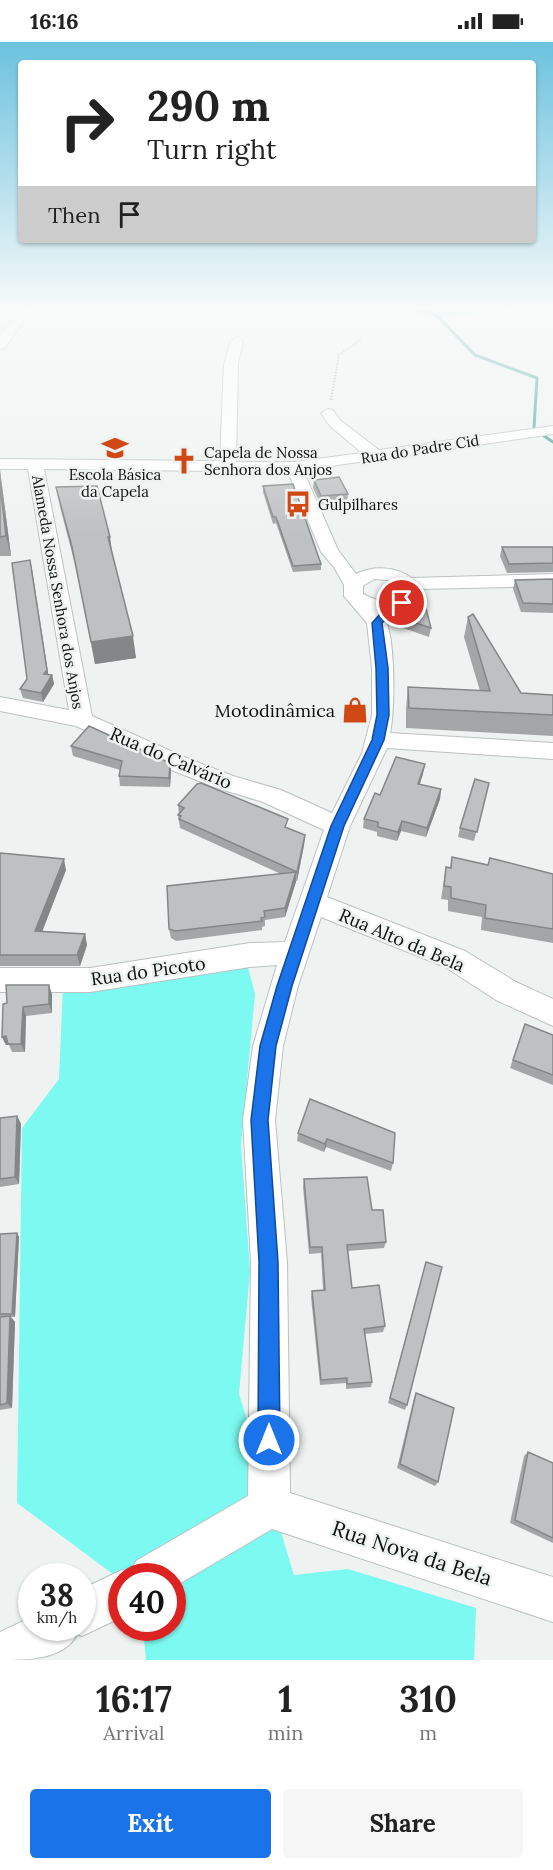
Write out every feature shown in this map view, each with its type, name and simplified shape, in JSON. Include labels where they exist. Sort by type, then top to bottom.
[{"type":"street","points":[[228,467],[230,385]]},
{"type":"street","points":[[328,412],[335,423],[375,455]]},
{"type":"street","name":"Rua do Padre Cid","points":[[0,464],[294,468],[553,430]]},
{"type":"street","name":"Alameda Nossa Senhora dos Anjos","points":[[34,464],[82,720]]},
{"type":"street","points":[[294,468],[330,552],[371,603]]},
{"type":"street","points":[[342,565],[396,577],[408,584],[411,589],[408,599],[371,603]]},
{"type":"street","points":[[173,1563],[269,1507],[268,1262],[259,1120],[268,1046],[296,953],[338,826],[378,740],[383,715],[382,668],[371,603],[362,577],[379,574]]},
{"type":"street","points":[[408,584],[553,580]]},
{"type":"street","name":"Rua do Calvário","points":[[0,704],[82,720],[225,783],[272,796],[338,826]]},
{"type":"street","points":[[378,740],[553,751]]},
{"type":"street","name":"Rua Alto da Bela","points":[[313,903],[389,931],[455,959],[506,991],[553,1013]]},
{"type":"street","name":"Rua do Picoto","points":[[0,980],[90,980],[250,955],[296,953]]},
{"type":"street","name":"Rua Nova da Bela","points":[[269,1507],[553,1600]]},
{"type":"street","points":[[0,1655],[12,1652],[33,1641]]},
{"type":"path","points":[[328,412],[333,385]]},
{"type":"shaded area","points":[[247,964],[255,994],[241,1145],[250,1271],[239,1394],[294,1575],[348,1569],[476,1608],[474,1660],[146,1660],[144,1641],[186,1641],[186,1563],[108,1563],[108,1570],[17,1503],[22,1128],[59,1079],[63,986]]},
{"type":"building","points":[[339,477],[348,494],[321,496],[314,480]]},
{"type":"building","points":[[293,484],[321,564],[293,566],[263,486]]},
{"type":"building","points":[[0,485],[6,536],[0,537]]},
{"type":"building","points":[[97,486],[133,636],[91,642],[72,547],[56,487]]},
{"type":"building","points":[[502,547],[553,547],[553,563],[509,564]]},
{"type":"building","points":[[30,560],[47,670],[44,674],[52,675],[41,693],[20,689],[27,679],[12,563]]},
{"type":"building","points":[[553,579],[553,604],[523,603],[515,580]]},
{"type":"building","points":[[423,597],[431,628],[404,619]]},
{"type":"building","points":[[473,614],[521,693],[553,695],[553,715],[409,708],[408,687],[490,691],[468,617]]},
{"type":"building","points":[[89,726],[170,763],[169,778],[119,776],[122,761],[71,746]]},
{"type":"building","points":[[396,757],[425,764],[418,784],[441,789],[427,828],[402,821],[398,832],[378,827],[378,822],[364,819],[375,793],[380,795]]},
{"type":"building","points":[[475,779],[489,783],[477,832],[460,828]]},
{"type":"building","points":[[201,783],[288,819],[285,827],[305,835],[297,872],[179,819],[181,816],[178,815],[184,808],[178,805],[197,784]]},
{"type":"building","points":[[0,853],[64,859],[35,931],[85,934],[77,955],[0,955]]},
{"type":"building","points":[[452,857],[488,865],[490,858],[553,874],[553,929],[485,918],[486,905],[451,898],[451,887],[444,886],[446,867],[451,868]]},
{"type":"building","points":[[296,872],[285,908],[264,911],[265,917],[261,918],[262,921],[175,931],[169,929],[167,886]]},
{"type":"building","points":[[6,985],[49,985],[49,1004],[23,1007],[21,1044],[8,1044],[6,1036],[2,1037],[3,1004],[7,1003]]},
{"type":"building","points":[[525,1024],[553,1035],[553,1075],[513,1060]]},
{"type":"building","points":[[310,1099],[395,1133],[393,1163],[327,1139],[325,1144],[298,1133]]},
{"type":"building","points":[[17,1116],[15,1177],[0,1179],[0,1118]]},
{"type":"building","points":[[367,1177],[372,1210],[383,1210],[386,1242],[347,1245],[352,1288],[379,1285],[385,1326],[364,1329],[372,1382],[347,1384],[347,1378],[321,1380],[312,1291],[325,1290],[322,1247],[310,1247],[304,1179]]},
{"type":"building","points":[[17,1233],[12,1314],[0,1314],[0,1234]]},
{"type":"building","points":[[426,1262],[442,1267],[407,1405],[390,1398]]},
{"type":"building","points":[[10,1316],[7,1403],[0,1405],[0,1317]]},
{"type":"building","points":[[416,1393],[454,1408],[438,1482],[400,1464]]},
{"type":"building","points":[[528,1452],[553,1463],[553,1538],[515,1520]]},
{"type":"waterway","points":[[534,427],[537,385]]},
{"type":"waterway","points":[[544,436],[553,442]]},
{"type":"place","name":"Escola Básica da Capela","points":[[115,448]]},
{"type":"place","name":"Capela de Nossa Senhora dos Anjos","points":[[184,461]]},
{"type":"place","name":"Gulpilhares","points":[[298,504]]},
{"type":"place","name":"Motodinâmica","points":[[355,710]]},
{"type":"route","points":[[269,1440],[268,1262],[259,1120],[268,1046],[284,986],[338,826],[374,753],[378,740],[383,715],[382,668],[377,623],[394,606],[402,603]]}]
